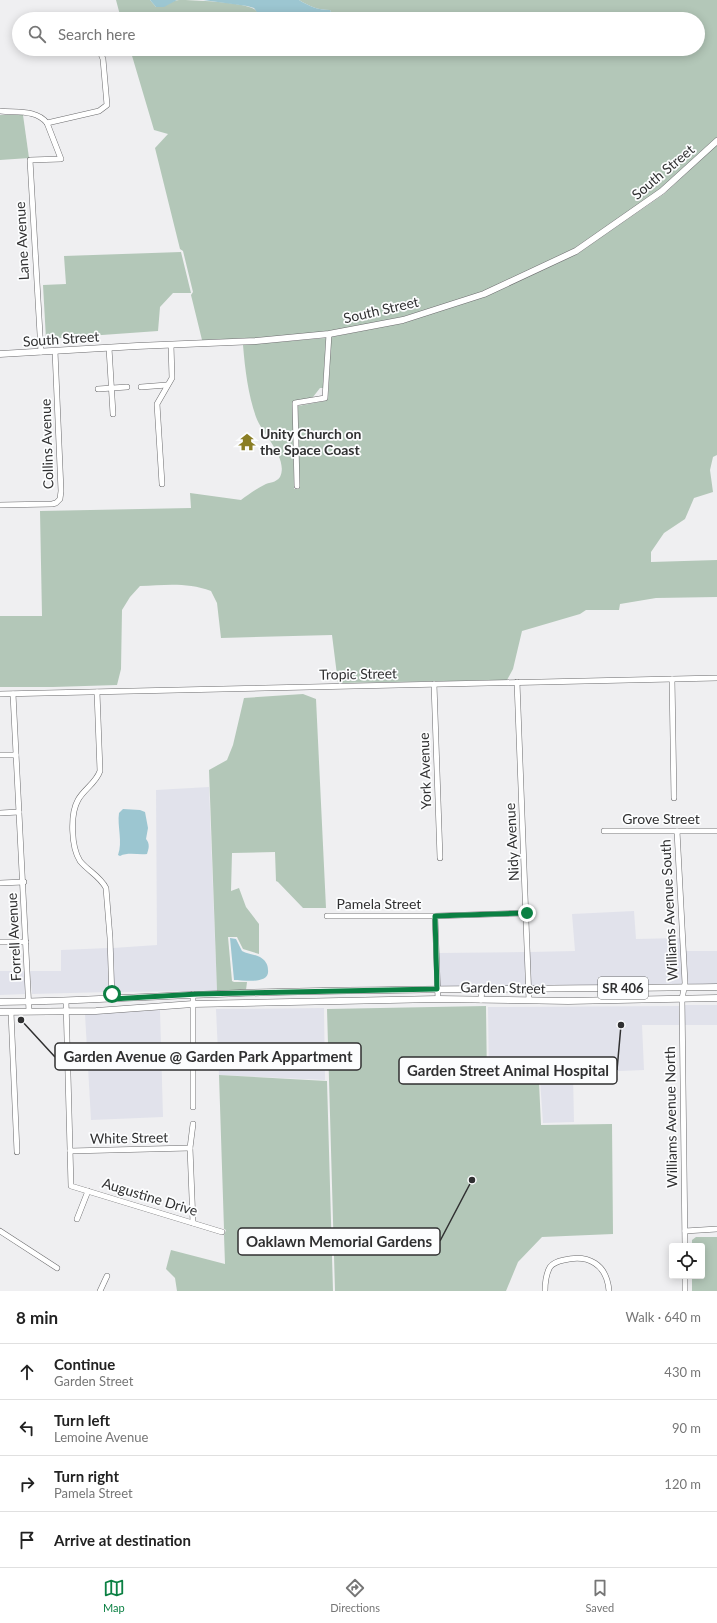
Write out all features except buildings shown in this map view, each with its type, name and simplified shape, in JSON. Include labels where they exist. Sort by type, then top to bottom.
[{"type":"main road","name":"South Street","points":[[0,354],[256,341],[329,334],[403,320],[484,294],[576,251],[662,192],[717,141]]},
{"type":"main road","name":"Garden Street","points":[[0,1002],[66,1001],[193,994],[278,992],[717,987]]},
{"type":"main road","points":[[629,988],[629,993],[634,1000]]},
{"type":"main road","name":"Garden Street","points":[[0,1012],[66,1011],[193,1004],[374,1000],[634,1000],[717,998]]},
{"type":"street","points":[[0,111],[28,112],[40,117],[47,123],[99,111],[107,105],[102,56]]},
{"type":"street","name":"Lane Avenue","points":[[41,352],[30,160],[61,159],[47,123]]},
{"type":"street","points":[[297,486],[296,404],[325,398],[329,334]]},
{"type":"street","points":[[162,484],[157,404],[172,378],[171,345]]},
{"type":"street","points":[[109,348],[113,388],[113,414]]},
{"type":"street","name":"Collins Avenue","points":[[0,505],[52,504],[56,503],[60,499],[61,491],[55,351]]},
{"type":"street","points":[[141,387],[167,385]]},
{"type":"street","points":[[98,389],[127,388]]},
{"type":"street","name":"Tropic Street","points":[[0,694],[717,678]]},
{"type":"street","points":[[672,679],[674,798]]},
{"type":"street","name":"Nidy Avenue","points":[[516,682],[530,1000]]},
{"type":"street","name":"York Avenue","points":[[434,684],[440,858]]},
{"type":"street","points":[[97,692],[100,771],[96,780],[78,800],[73,814],[72,828],[75,848],[80,861],[102,882],[106,888],[110,938],[112,999]]},
{"type":"street","name":"Forrell Avenue","points":[[13,694],[24,882],[29,1011]]},
{"type":"street","points":[[0,755],[16,755]]},
{"type":"street","points":[[0,813],[19,812]]},
{"type":"street","name":"Grove Street","points":[[604,831],[717,831]]},
{"type":"street","name":"Williams Avenue South","points":[[677,831],[685,987]]},
{"type":"street","points":[[0,883],[24,882]]},
{"type":"street","name":"Pamela Street","points":[[327,916],[435,916],[527,913]]},
{"type":"street","points":[[435,916],[438,999]]},
{"type":"street","points":[[0,942],[26,942]]},
{"type":"street","name":"Williams Avenue North","points":[[685,987],[682,999],[685,1243]]},
{"type":"street","points":[[481,1000],[482,989]]},
{"type":"street","points":[[374,990],[374,1000]]},
{"type":"street","points":[[278,992],[279,1002]]},
{"type":"street","points":[[193,994],[193,1107]]},
{"type":"street","points":[[66,1001],[70,1151]]},
{"type":"street","points":[[11,1012],[17,1152]]},
{"type":"street","points":[[193,1124],[190,1148],[193,1223]]},
{"type":"street","name":"White Street","points":[[70,1151],[190,1148]]},
{"type":"street","name":"Augustine Drive","points":[[70,1151],[71,1186],[222,1232]]},
{"type":"street","points":[[77,1219],[88,1191]]},
{"type":"street","points":[[685,1230],[717,1229]]},
{"type":"street","points":[[0,1231],[57,1268]]},
{"type":"street","points":[[545,1291],[546,1278],[551,1266],[558,1261],[576,1257],[586,1258],[595,1262],[607,1278],[609,1291]]},
{"type":"street","points":[[100,1291],[107,1276]]},
{"type":"street","points":[[685,1279],[685,1291]]},
{"type":"shaded area","points":[[209,787],[217,991],[114,992],[113,948],[157,945],[156,790]]},
{"type":"shaded area","points":[[634,911],[636,939],[680,938],[683,984],[531,986],[530,952],[575,951],[572,914]]},
{"type":"shaded area","points":[[108,948],[109,992],[32,994],[30,971],[61,971],[61,950]]},
{"type":"shaded area","points":[[686,951],[717,951],[717,984],[688,984]]},
{"type":"shaded area","points":[[525,952],[526,986],[440,986],[439,953]]},
{"type":"shaded area","points":[[0,971],[25,971],[26,994],[0,995]]},
{"type":"shaded area","points":[[684,1005],[717,1005],[717,1025],[685,1025]]},
{"type":"shaded area","points":[[679,1006],[679,1025],[642,1025],[644,1070],[573,1073],[574,1122],[543,1123],[540,1080],[489,1080],[488,1007]]},
{"type":"shaded area","points":[[324,1008],[325,1080],[219,1075],[216,1009]]},
{"type":"shaded area","points":[[160,1010],[163,1117],[91,1120],[85,1014]]},
{"type":"green space","points":[[116,0],[150,0],[156,7],[179,0],[205,1],[246,6],[258,12],[119,12]]},
{"type":"green space","points":[[299,0],[717,0],[717,137],[660,189],[575,248],[483,292],[402,317],[328,332],[256,338],[202,340],[191,295],[193,292],[183,251],[180,249],[155,148],[168,134],[154,130],[132,56],[705,56],[705,12],[331,12],[330,10],[313,7]]},
{"type":"green space","points":[[0,115],[23,115],[29,158],[0,160]]},
{"type":"green space","points":[[717,145],[717,455],[713,457],[710,470],[713,492],[694,498],[685,519],[664,533],[651,552],[651,562],[717,560],[717,597],[656,598],[620,604],[619,610],[586,610],[580,614],[522,631],[513,669],[507,680],[338,683],[332,635],[221,638],[217,603],[211,591],[185,585],[140,586],[130,597],[122,610],[121,669],[117,685],[0,687],[0,616],[42,616],[40,511],[191,508],[190,493],[241,500],[258,488],[277,480],[280,477],[282,470],[278,454],[259,424],[253,408],[247,381],[243,345],[326,338],[323,388],[320,388],[313,397],[293,404],[294,489],[299,489],[298,406],[325,401],[328,399],[331,337],[403,323],[484,297],[577,254],[664,194]]},
{"type":"green space","points":[[181,252],[191,293],[173,293],[160,307],[158,331],[46,339],[43,285],[66,284],[64,256]]},
{"type":"green space","points":[[303,694],[316,699],[326,908],[303,908],[276,881],[275,852],[232,853],[231,891],[239,888],[246,907],[259,924],[259,954],[243,949],[237,937],[228,937],[232,981],[247,982],[246,990],[217,991],[209,770],[227,760],[233,745],[244,698]]},
{"type":"green space","points":[[486,1006],[487,1083],[539,1082],[541,1125],[612,1124],[613,1234],[542,1237],[518,1262],[506,1291],[335,1291],[327,1009]]},
{"type":"green space","points":[[219,1075],[327,1081],[333,1291],[177,1291],[175,1278],[166,1269],[171,1250],[225,1264],[224,1235],[226,1230],[224,1229]]},
{"type":"green space","points":[[696,1237],[717,1237],[717,1291],[692,1291],[692,1279],[705,1279],[705,1243],[692,1243],[692,1240]]},
{"type":"water","points":[[150,0],[177,0],[164,7],[156,7]]},
{"type":"water","points":[[203,0],[299,0],[313,7],[330,10],[331,12],[257,12],[254,8]]},
{"type":"water","points":[[123,809],[140,810],[145,812],[148,828],[146,839],[149,846],[147,854],[118,855],[120,845],[119,813]]},
{"type":"water","points":[[230,938],[236,939],[242,951],[258,956],[265,961],[268,975],[265,978],[256,981],[234,980]]},
{"type":"place","name":"Unity Church on the Space Coast","points":[[247,442]]},
{"type":"place","name":"Garden Avenue @ Garden Park Appartment","points":[[21,1020]]},
{"type":"place","name":"Garden Street Animal Hospital","points":[[621,1025]]},
{"type":"place","name":"Oaklawn Memorial Gardens","points":[[472,1180]]},
{"type":"route","points":[[112,994],[112,999],[198,994],[437,989],[435,916],[527,913]]}]
